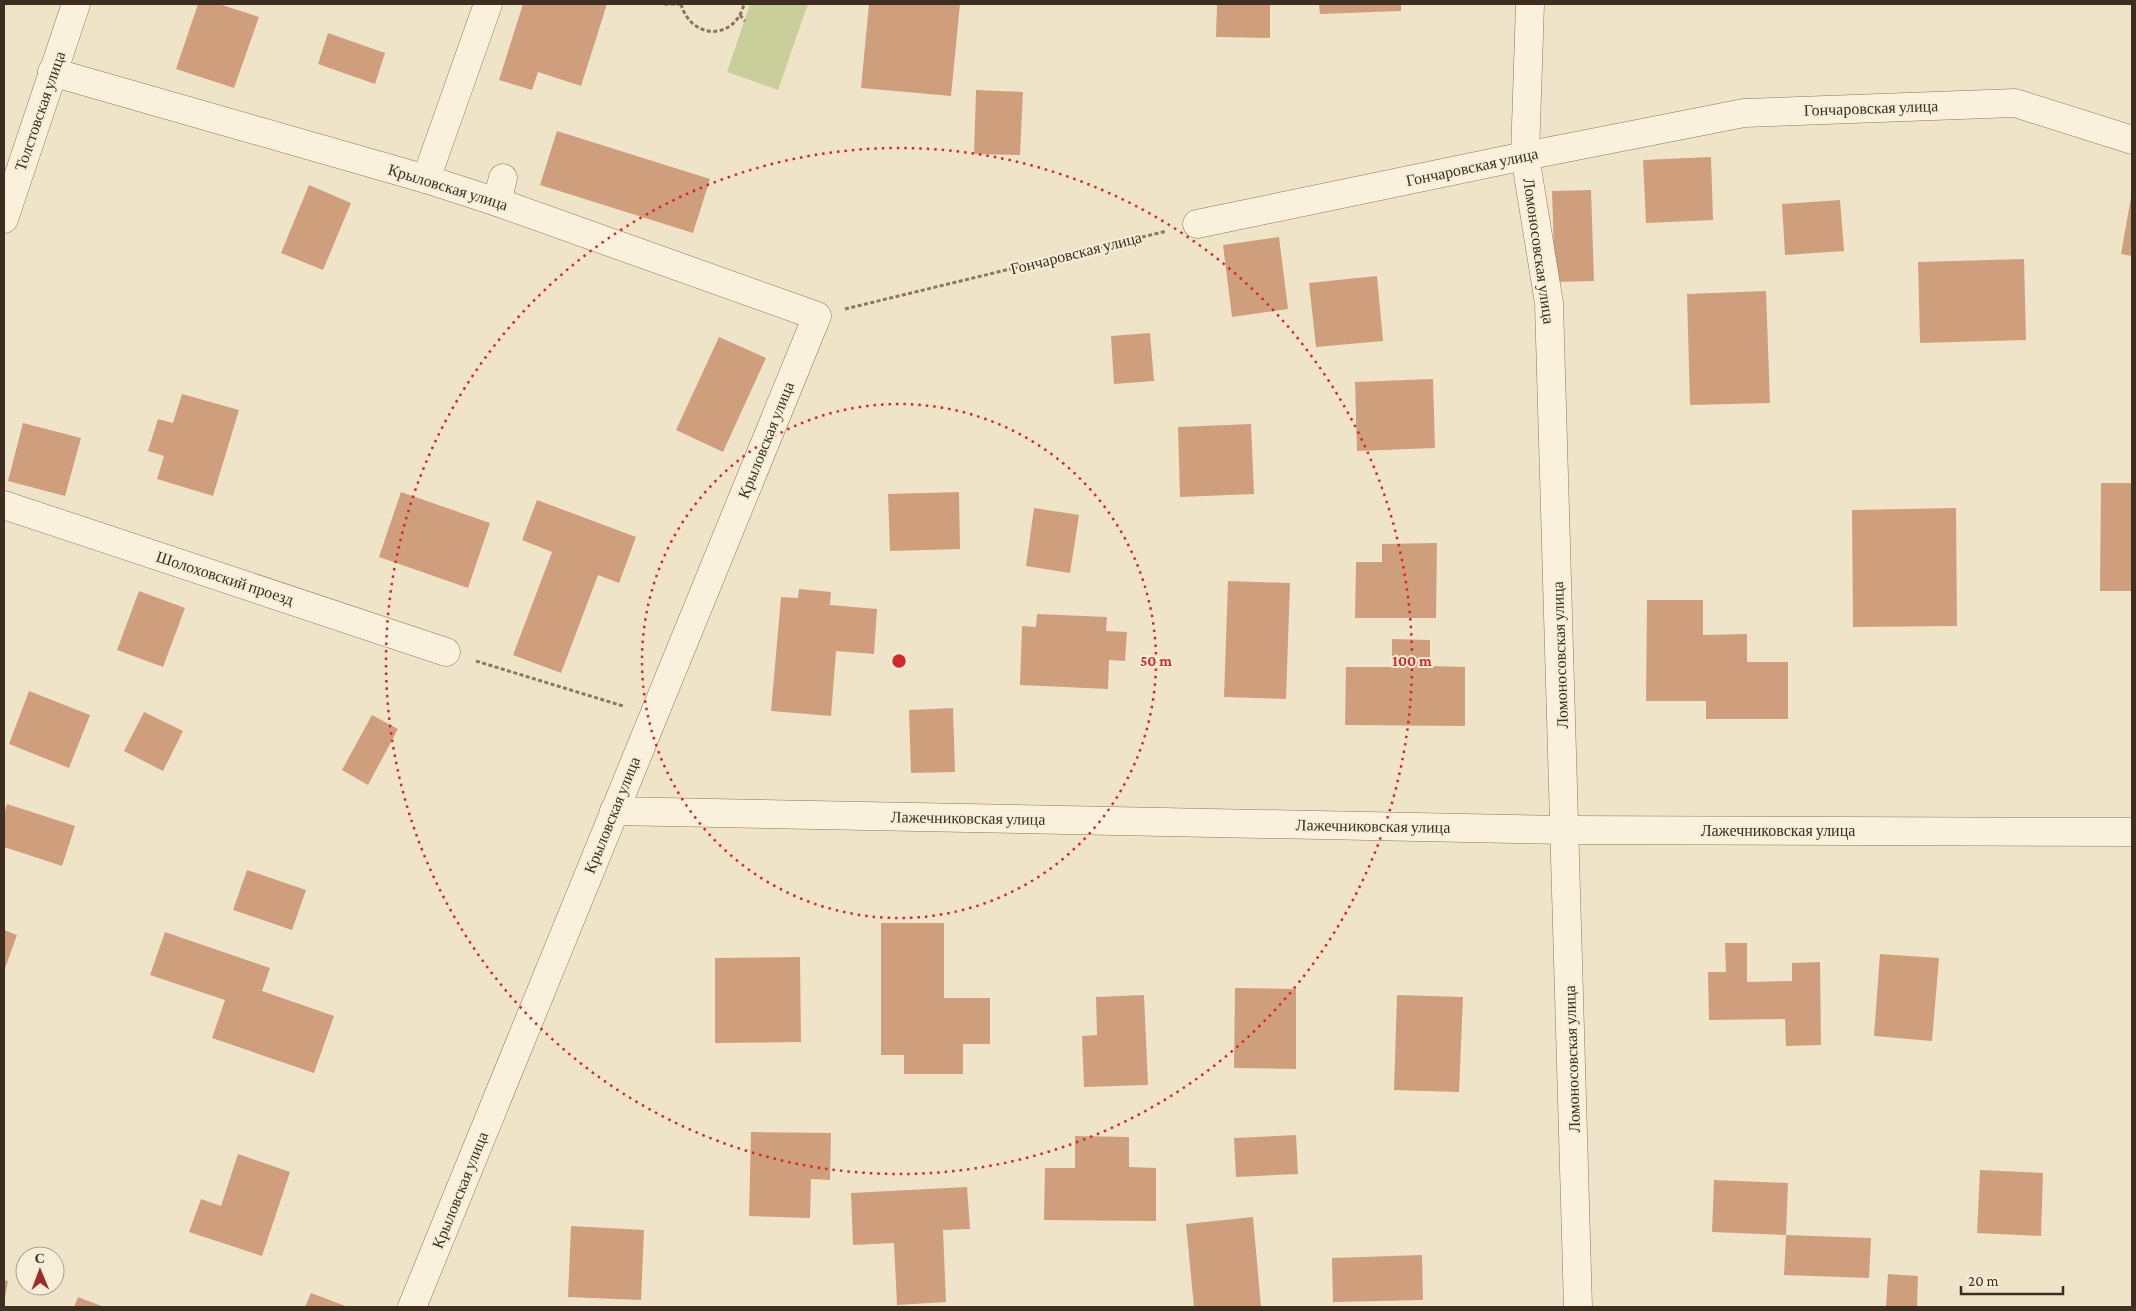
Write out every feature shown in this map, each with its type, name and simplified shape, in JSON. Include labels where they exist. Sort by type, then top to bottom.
[{"type":"street","name":"Толстовская улица","points":[[4,219],[76,4]]},
{"type":"street","points":[[426,179],[488,4]]},
{"type":"street","name":"Ломоносовская улица","points":[[1530,4],[1525,156],[1549,303],[1566,830],[1578,1307]]},
{"type":"street","name":"Крыловская улица","points":[[52,72],[426,179],[500,190],[817,316],[652,715],[412,1307]]},
{"type":"street","name":"Гончаровская улица","points":[[1197,224],[1744,113],[2015,103],[2132,140]]},
{"type":"street","name":"Шолоховский проезд","points":[[4,505],[446,652]]},
{"type":"street","name":"Лажечниковская улица","points":[[614,811],[1566,830],[2132,832]]},
{"type":"path","points":[[664,4],[681,4],[690,22],[698,28],[709,31],[720,31],[731,26],[740,15],[744,4]]},
{"type":"path","points":[[740,15],[745,21]]},
{"type":"path","name":"Гончаровская улица","points":[[817,316],[1197,224]]},
{"type":"path","points":[[446,652],[652,715]]},
{"type":"green space","points":[[750,4],[808,4],[778,90],[727,72]]},
{"type":"building","points":[[198,4],[219,4],[259,17],[234,88],[176,69]]},
{"type":"building","points":[[523,4],[607,4],[581,86],[538,72],[532,90],[499,80]]},
{"type":"building","points":[[869,4],[960,4],[951,96],[861,88]]},
{"type":"building","points":[[1217,4],[1270,4],[1270,38],[1216,37]]},
{"type":"building","points":[[1319,4],[1401,4],[1401,11],[1320,14]]},
{"type":"building","points":[[328,33],[385,53],[375,84],[318,64]]},
{"type":"building","points":[[976,90],[1023,92],[1020,155],[974,154]]},
{"type":"building","points":[[557,131],[710,179],[693,233],[540,185]]},
{"type":"building","points":[[1711,157],[1713,220],[1646,223],[1643,160]]},
{"type":"building","points":[[309,185],[351,203],[323,270],[281,253]]},
{"type":"building","points":[[1591,190],[1594,281],[1555,282],[1552,191]]},
{"type":"building","points":[[2132,197],[2132,256],[2121,254]]},
{"type":"building","points":[[1840,200],[1844,251],[1785,255],[1782,204]]},
{"type":"building","points":[[1279,237],[1288,309],[1232,317],[1223,245]]},
{"type":"building","points":[[2024,259],[2026,340],[1920,343],[1918,262]]},
{"type":"building","points":[[1377,276],[1383,341],[1316,347],[1309,283]]},
{"type":"building","points":[[1766,291],[1770,403],[1690,405],[1687,294]]},
{"type":"building","points":[[1150,333],[1154,381],[1114,384],[1111,336]]},
{"type":"building","points":[[719,337],[766,358],[723,452],[676,430]]},
{"type":"building","points":[[1433,379],[1435,448],[1357,451],[1355,382]]},
{"type":"building","points":[[182,394],[239,410],[213,496],[157,479],[164,456],[148,451],[158,419],[173,423]]},
{"type":"building","points":[[23,423],[81,438],[65,496],[8,481]]},
{"type":"building","points":[[1251,424],[1254,494],[1180,497],[1178,427]]},
{"type":"building","points":[[2101,483],[2132,483],[2132,591],[2100,591]]},
{"type":"building","points":[[401,492],[490,523],[468,588],[379,557]]},
{"type":"building","points":[[959,492],[960,549],[890,551],[888,494]]},
{"type":"building","points":[[537,500],[636,537],[619,583],[598,575],[561,673],[513,655],[552,552],[522,540]]},
{"type":"building","points":[[1034,508],[1079,515],[1070,573],[1026,566]]},
{"type":"building","points":[[1956,508],[1957,626],[1853,627],[1852,510]]},
{"type":"building","points":[[1437,543],[1436,618],[1355,618],[1356,562],[1382,562],[1382,544]]},
{"type":"building","points":[[1228,581],[1290,583],[1286,699],[1224,697]]},
{"type":"building","points":[[799,589],[831,592],[830,605],[877,609],[874,654],[836,651],[831,716],[771,711],[781,597],[798,598]]},
{"type":"building","points":[[139,591],[185,608],[163,667],[117,650]]},
{"type":"building","points":[[1647,600],[1703,600],[1703,635],[1747,634],[1747,662],[1788,662],[1788,719],[1706,719],[1706,701],[1646,701]]},
{"type":"building","points":[[1037,614],[1107,617],[1106,631],[1127,632],[1125,661],[1109,660],[1108,689],[1020,685],[1022,626],[1036,627]]},
{"type":"building","points":[[1392,639],[1430,640],[1430,666],[1465,667],[1465,726],[1345,725],[1346,667],[1392,667]]},
{"type":"building","points":[[29,691],[90,715],[69,768],[9,744]]},
{"type":"building","points":[[953,708],[955,772],[911,773],[909,710]]},
{"type":"building","points":[[144,712],[183,731],[163,771],[124,751]]},
{"type":"building","points":[[372,715],[398,729],[368,785],[342,770]]},
{"type":"building","points":[[7,804],[75,826],[62,866],[4,847],[4,815]]},
{"type":"building","points":[[247,870],[306,890],[292,930],[233,910]]},
{"type":"building","points":[[881,923],[944,923],[944,998],[990,998],[990,1044],[963,1044],[963,1074],[904,1074],[904,1055],[881,1055]]},
{"type":"building","points":[[4,930],[17,935],[4,971]]},
{"type":"building","points":[[165,932],[270,968],[262,991],[334,1016],[314,1073],[212,1038],[225,1000],[150,975]]},
{"type":"building","points":[[1725,943],[1747,943],[1747,982],[1792,981],[1792,963],[1820,962],[1821,1045],[1786,1046],[1785,1019],[1709,1020],[1708,972],[1726,972]]},
{"type":"building","points":[[1880,954],[1939,958],[1932,1041],[1874,1036]]},
{"type":"building","points":[[800,957],[801,1042],[715,1043],[715,958]]},
{"type":"building","points":[[1235,988],[1296,989],[1296,1069],[1234,1068]]},
{"type":"building","points":[[1144,995],[1148,1085],[1084,1087],[1082,1036],[1097,1035],[1096,997]]},
{"type":"building","points":[[1397,995],[1463,997],[1459,1092],[1394,1090]]},
{"type":"building","points":[[751,1132],[831,1133],[830,1180],[811,1179],[810,1218],[749,1216]]},
{"type":"building","points":[[1296,1135],[1298,1174],[1236,1177],[1234,1138]]},
{"type":"building","points":[[1075,1136],[1129,1137],[1129,1167],[1156,1168],[1156,1221],[1044,1220],[1045,1168],[1075,1168]]},
{"type":"building","points":[[238,1154],[290,1172],[262,1256],[189,1232],[201,1199],[221,1206]]},
{"type":"building","points":[[1980,1170],[2043,1173],[2041,1236],[1977,1233]]},
{"type":"building","points":[[1714,1180],[1788,1183],[1786,1235],[1712,1232]]},
{"type":"building","points":[[967,1187],[970,1229],[943,1230],[946,1302],[897,1305],[894,1243],[853,1245],[851,1193]]},
{"type":"building","points":[[1253,1217],[1261,1307],[1194,1307],[1186,1224]]},
{"type":"building","points":[[571,1226],[644,1230],[641,1300],[568,1297]]},
{"type":"building","points":[[1786,1235],[1871,1238],[1869,1278],[1784,1275]]},
{"type":"building","points":[[1422,1255],[1423,1300],[1333,1302],[1332,1258]]},
{"type":"building","points":[[1888,1274],[1918,1276],[1917,1307],[1886,1307]]},
{"type":"building","points":[[4,1280],[8,1281],[5,1297],[4,1297]]},
{"type":"building","points":[[311,1293],[348,1307],[305,1307]]},
{"type":"building","points":[[78,1297],[104,1307],[74,1307]]}]
